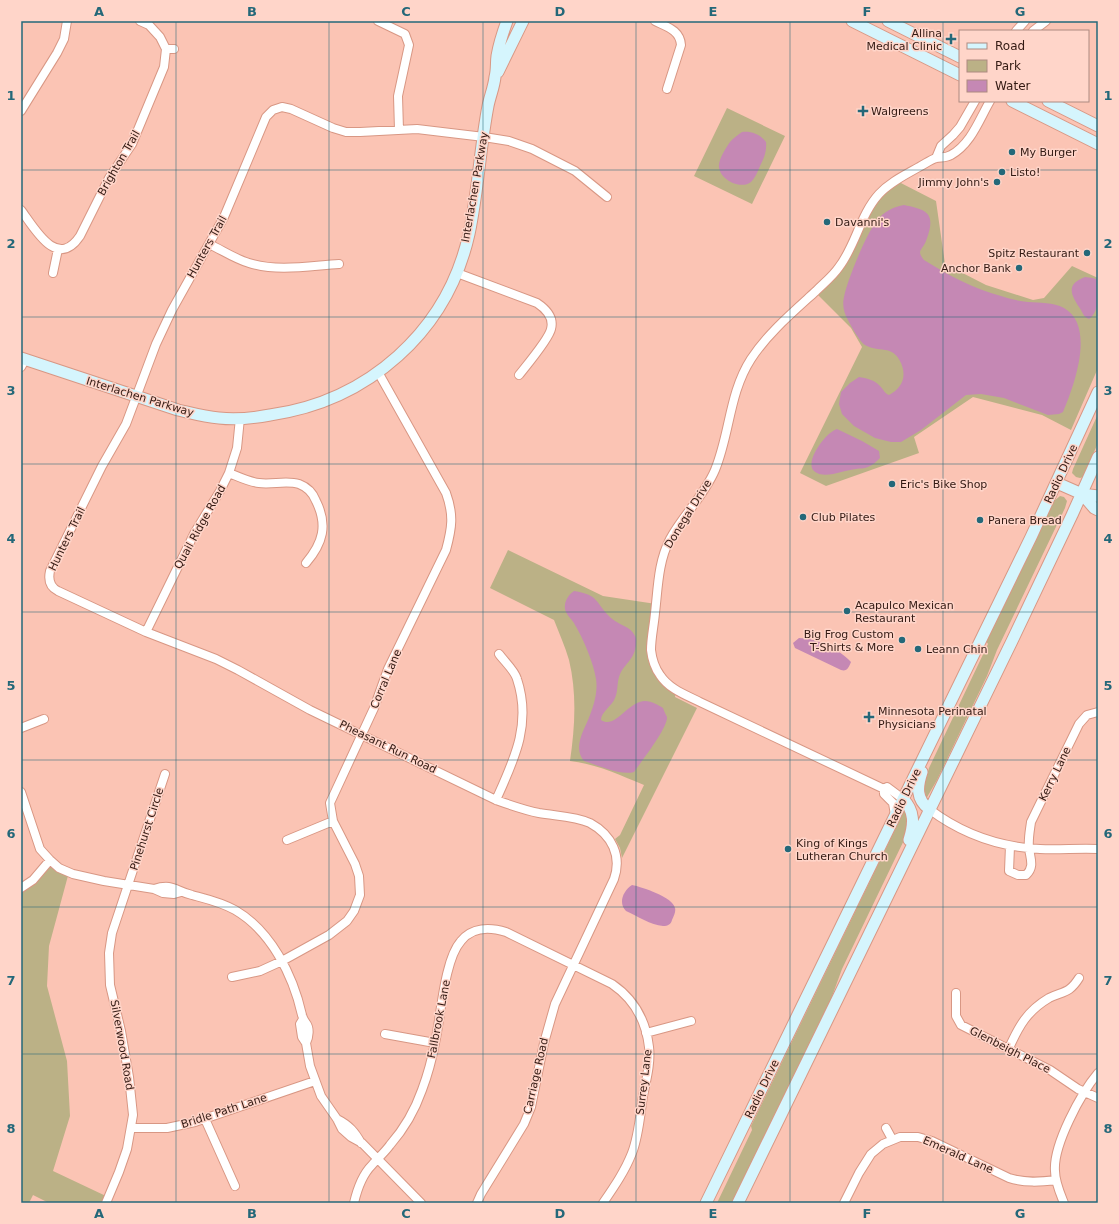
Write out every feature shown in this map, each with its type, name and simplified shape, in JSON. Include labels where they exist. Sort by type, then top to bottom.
[{"type":"main road","name":"Interlachen Parkway","points":[[496,76],[497,55],[507,21]]},
{"type":"main road","name":"Interlachen Parkway","points":[[22,362],[178,410],[201,416],[221,418],[240,418],[293,412],[313,406],[357,387],[401,355],[425,329],[437,310],[456,273],[468,235],[488,106],[496,76],[523,21]]},
{"type":"main road","points":[[852,21],[959,74]]},
{"type":"main road","points":[[888,21],[959,56]]},
{"type":"main road","points":[[1014,102],[1098,144]]},
{"type":"main road","points":[[1050,102],[1098,126]]},
{"type":"main road","name":"Radio Drive","points":[[706,1203],[1057,483],[1098,392]]},
{"type":"main road","points":[[738,1203],[1082,494],[1098,457]]},
{"type":"main road","points":[[1057,483],[1082,494],[1098,496]]},
{"type":"main road","points":[[1082,494],[1094,508],[1098,510]]},
{"type":"main road","points":[[929,809],[922,803],[918,788],[932,740]]},
{"type":"main road","points":[[900,869],[913,822],[911,809],[903,799]]},
{"type":"street","points":[[21,111],[64,39],[66,21],[76,21]]},
{"type":"street","name":"Brighton Trail","points":[[58,249],[66,249],[74,245],[80,236],[109,178],[132,144],[164,67],[170,49],[150,25],[140,21]]},
{"type":"street","points":[[378,21],[405,34],[409,45],[398,96],[399,130]]},
{"type":"street","points":[[655,21],[674,31],[681,38],[681,45],[667,89]]},
{"type":"street","points":[[1017,30],[1025,21]]},
{"type":"street","points":[[1035,30],[1046,21]]},
{"type":"street","points":[[936,158],[941,146],[960,127],[974,102]]},
{"type":"street","name":"Donegal Drive","points":[[903,799],[887,788],[884,789],[676,690],[664,680],[655,666],[652,654],[659,574],[666,548],[680,523],[705,490],[715,470],[734,399],[748,365],[760,347],[839,267],[849,252],[870,206],[880,193],[895,180],[936,158],[950,156],[963,145],[978,125],[990,102]]},
{"type":"street","name":"Hunters Trail","points":[[49,581],[50,571],[102,466],[126,424],[156,344],[172,310],[224,217],[266,117],[273,110],[282,107],[291,109],[327,126],[346,132],[417,129],[509,141],[539,152],[576,171],[607,196]]},
{"type":"street","points":[[21,210],[43,239],[50,246],[58,249],[53,273]]},
{"type":"street","points":[[209,244],[247,263],[262,267],[279,268],[339,264]]},
{"type":"street","points":[[456,273],[537,303],[545,309],[549,315],[551,329],[519,375]]},
{"type":"street","name":"Corral Lane","points":[[232,977],[260,971],[282,961],[329,935],[347,920],[354,911],[360,895],[359,876],[355,864],[333,821],[330,803],[374,708],[388,669],[446,550],[450,535],[452,519],[451,506],[446,493],[378,372]]},
{"type":"street","name":"Quail Ridge Road","points":[[146,632],[195,532],[230,473],[237,448],[240,418]]},
{"type":"street","points":[[230,473],[257,483],[299,484],[314,496],[323,519],[322,533],[318,545],[306,563]]},
{"type":"street","name":"Pheasant Run Road","points":[[49,581],[54,589],[58,591],[146,632],[216,659],[310,710],[496,800],[525,810],[578,819],[590,823],[599,829],[613,846],[618,868],[614,880],[573,964]]},
{"type":"street","points":[[496,800],[518,750],[523,728],[522,700],[517,678],[499,654]]},
{"type":"street","name":"Kerry Lane","points":[[1010,846],[1009,871],[1018,876],[1026,875],[1031,868],[1029,838],[1031,822],[1080,724],[1087,715],[1098,712]]},
{"type":"street","points":[[21,728],[44,719]]},
{"type":"street","name":"Pinehurst Circle","points":[[129,885],[165,774]]},
{"type":"street","points":[[884,789],[884,794],[893,803],[895,815]]},
{"type":"street","points":[[21,792],[40,849],[59,868],[73,874],[104,881],[154,889],[163,893],[174,894],[181,892],[222,904],[247,918],[270,942],[282,961],[294,988],[303,1019],[307,1024],[309,1037],[306,1043],[310,1066],[321,1096],[337,1119],[346,1124],[356,1133],[362,1143],[421,1203]]},
{"type":"street","points":[[929,809],[947,822],[984,840],[1010,846],[1029,848],[1098,849]]},
{"type":"street","points":[[287,840],[333,821]]},
{"type":"street","points":[[21,888],[33,880],[50,860]]},
{"type":"street","name":"Silverwood Road","points":[[106,1203],[127,1149],[133,1115],[129,1077],[121,1031],[110,985],[109,953],[112,933],[129,885]]},
{"type":"street","name":"Fallbrook Lane","points":[[354,1203],[361,1180],[371,1166],[391,1144],[404,1126],[414,1108],[427,1074],[435,1043],[451,958],[461,941],[468,935],[482,929],[498,930],[506,932],[573,964]]},
{"type":"street","name":"Surrey Lane","points":[[573,964],[612,984],[623,992],[635,1006],[643,1021],[650,1048],[637,1134],[632,1153],[625,1168],[603,1203]]},
{"type":"street","name":"Carriage Road","points":[[477,1203],[524,1124],[531,1107],[549,1022],[555,1004],[573,964]]},
{"type":"street","points":[[1009,1048],[1021,1023],[1030,1012],[1051,998],[1074,987],[1079,978]]},
{"type":"street","name":"Glenbeigh Place","points":[[956,994],[956,1016],[961,1024],[1050,1070],[1085,1093],[1098,1098]]},
{"type":"street","points":[[646,1033],[691,1021]]},
{"type":"street","points":[[385,1034],[435,1043]]},
{"type":"street","points":[[1064,1203],[1056,1180],[1055,1170],[1057,1150],[1070,1119],[1098,1073]]},
{"type":"street","name":"Bridle Path Lane","points":[[131,1128],[167,1128],[196,1122],[315,1082]]},
{"type":"street","points":[[205,1118],[235,1186]]},
{"type":"street","points":[[886,1128],[892,1139]]},
{"type":"street","name":"Emerald Lane","points":[[844,1203],[870,1154],[892,1139],[908,1136],[932,1141],[1018,1181],[1039,1182],[1056,1180]]},
{"type":"green space","points":[[727,108],[785,136],[752,204],[694,176]]},
{"type":"green space","points":[[895,180],[936,201],[945,264],[986,285],[1033,300],[1044,298],[1072,266],[1098,278],[1098,368],[1071,430],[1042,415],[973,397],[914,437],[919,453],[826,486],[800,473],[862,347],[851,328],[815,292],[828,279],[865,214]]},
{"type":"green space","points":[[1098,414],[1098,443],[1083,477],[1076,477],[1072,473],[1073,469]]},
{"type":"green space","points":[[1060,496],[1064,497],[1067,501],[1065,508],[997,650],[987,676],[937,780],[926,799],[924,785],[929,768],[988,644],[986,641],[1054,501]]},
{"type":"green space","points":[[508,550],[603,596],[656,604],[652,658],[676,690],[675,697],[697,708],[622,858],[620,848],[615,839],[620,835],[644,785],[599,767],[570,761],[574,723],[572,672],[564,645],[554,620],[490,588]]},
{"type":"green space","points":[[904,811],[906,811],[908,820],[906,836],[842,969],[830,1002],[732,1203],[717,1203],[752,1130],[751,1126]]},
{"type":"green space","points":[[50,860],[69,872],[49,946],[47,986],[67,1061],[70,1116],[53,1171],[108,1197],[106,1203],[49,1203],[33,1195],[29,1203],[21,1203],[21,888]]},
{"type":"water","points":[[742,132],[749,132],[764,139],[766,142],[766,151],[751,182],[742,185],[727,180],[720,172],[719,164],[728,145]]},
{"type":"water","points":[[904,205],[925,211],[930,219],[929,232],[926,241],[920,250],[920,254],[924,260],[981,290],[1014,300],[1055,305],[1064,308],[1074,317],[1079,328],[1081,342],[1080,357],[1077,372],[1063,412],[1048,415],[1004,398],[981,394],[966,395],[921,430],[901,442],[891,442],[875,438],[854,426],[842,414],[839,404],[841,392],[859,377],[876,382],[889,395],[897,389],[902,382],[903,368],[898,357],[890,351],[865,345],[856,334],[847,317],[843,303],[846,289],[864,243],[875,223],[888,211]]},
{"type":"water","points":[[1085,277],[1098,280],[1097,307],[1093,316],[1089,319],[1083,314],[1073,296],[1072,291],[1074,284],[1078,280]]},
{"type":"water","points":[[837,429],[879,451],[880,458],[865,468],[829,475],[818,474],[812,467],[814,455],[822,441],[832,431]]},
{"type":"water","points":[[574,591],[593,597],[611,618],[631,630],[636,638],[636,645],[633,655],[619,677],[615,698],[601,717],[601,720],[606,722],[611,721],[633,705],[645,701],[652,702],[663,708],[667,717],[659,737],[634,772],[623,773],[609,770],[584,761],[579,750],[579,744],[593,707],[596,684],[595,673],[585,644],[565,609],[567,599]]},
{"type":"water","points":[[799,638],[806,638],[820,642],[834,649],[851,662],[849,667],[846,670],[841,670],[795,648],[793,643]]},
{"type":"water","points":[[632,885],[663,896],[673,904],[675,912],[670,924],[663,926],[654,924],[626,911],[622,901],[626,890]]},
{"type":"place","name":"Allina Medical Clinic","points":[[951,39]]},
{"type":"place","name":"Walgreens","points":[[863,111]]},
{"type":"place","name":"My Burger","points":[[1012,152]]},
{"type":"place","name":"Listo!","points":[[1002,172]]},
{"type":"place","name":"Jimmy John's","points":[[997,182]]},
{"type":"place","name":"Davanni's","points":[[827,222]]},
{"type":"place","name":"Spitz Restaurant","points":[[1087,253]]},
{"type":"place","name":"Anchor Bank","points":[[1019,268]]},
{"type":"place","name":"Eric's Bike Shop","points":[[892,484]]},
{"type":"place","name":"Club Pilates","points":[[803,517]]},
{"type":"place","name":"Panera Bread","points":[[980,520]]},
{"type":"place","name":"Acapulco Mexican Restaurant","points":[[847,611]]},
{"type":"place","name":"Big Frog Custom T-Shirts & More","points":[[902,640]]},
{"type":"place","name":"Leann Chin","points":[[918,649]]},
{"type":"place","name":"Minnesota Perinatal Physicians","points":[[869,717]]},
{"type":"place","name":"King of Kings Lutheran Church","points":[[788,849]]}]
